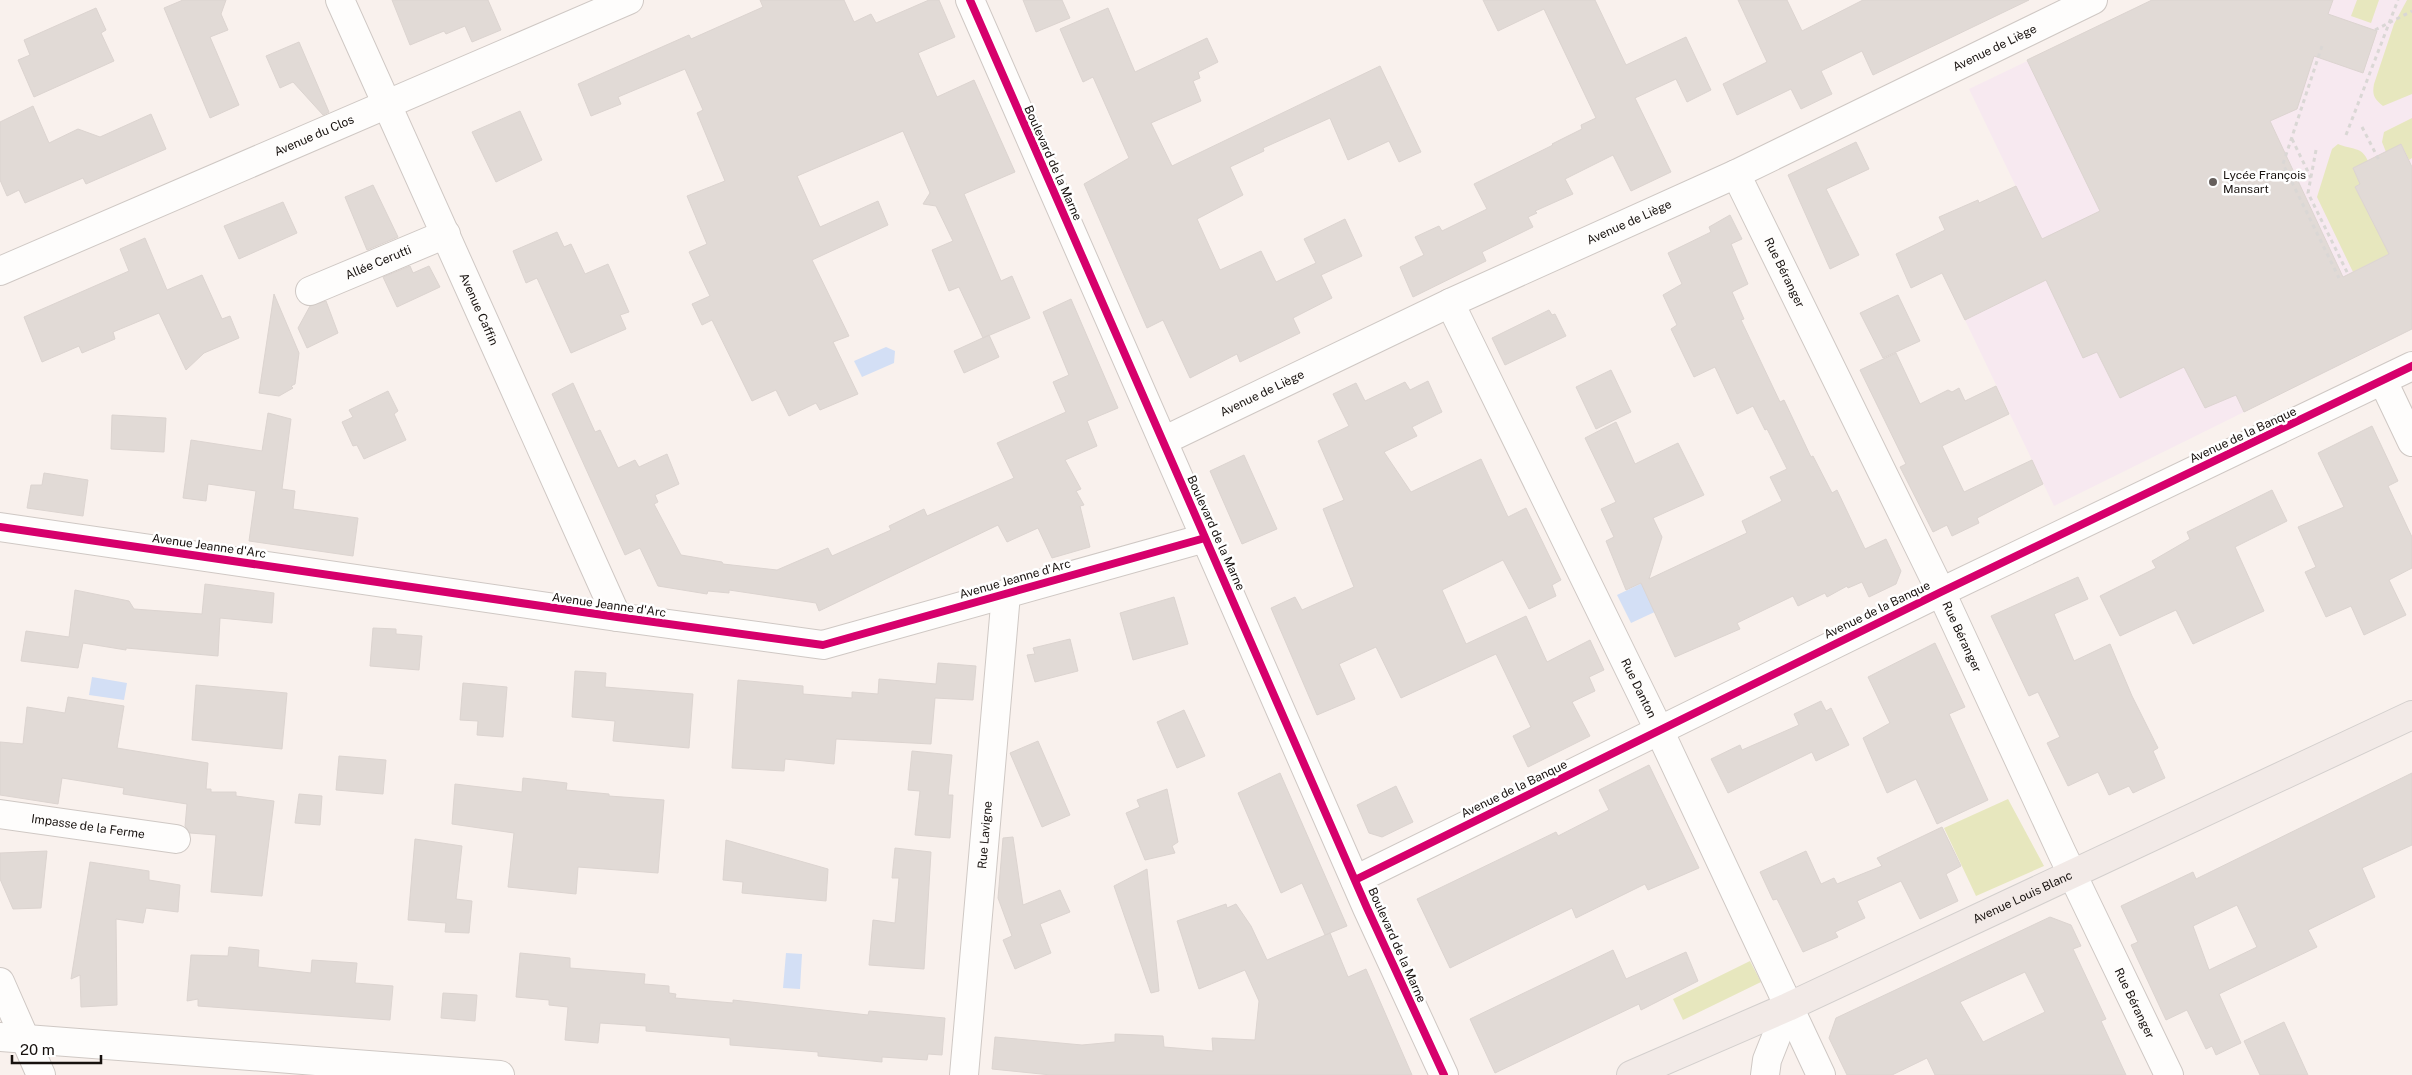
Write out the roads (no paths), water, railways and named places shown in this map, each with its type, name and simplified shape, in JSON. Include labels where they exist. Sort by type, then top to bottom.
[{"type":"main road","name":"Avenue Louis Blanc","points":[[1631,1075],[1788,1006],[2412,715]]},
{"type":"street","name":"Avenue Caffin","points":[[340,0],[617,617]]},
{"type":"street","name":"Avenue du Clos","points":[[0,270],[387,102],[629,0]]},
{"type":"street","name":"Boulevard de la Marne","points":[[970,0],[1355,880],[1444,1075]]},
{"type":"street","name":"Avenue de Liège","points":[[1163,441],[1450,303],[1736,174],[2093,0]]},
{"type":"street","name":"Rue Béranger","points":[[1736,174],[1941,592],[2071,873],[2169,1075]]},
{"type":"street","name":"Allée Cerutti","points":[[310,291],[446,234]]},
{"type":"street","name":"Rue Danton","points":[[1450,303],[1659,730],[1821,1075]]},
{"type":"street","name":"Avenue de la Banque","points":[[1355,880],[1941,592],[2412,366]]},
{"type":"street","points":[[2383,381],[2412,442]]},
{"type":"street","name":"Avenue Jeanne d'Arc","points":[[0,527],[617,617],[824,645],[1205,538]]},
{"type":"street","name":"Rue Lavigne","points":[[964,1075],[1006,594]]},
{"type":"street","name":"Impasse de la Ferme","points":[[0,814],[176,840]]},
{"type":"street","points":[[0,982],[12,1038],[41,1075]]},
{"type":"street","points":[[1765,1075],[1767,1060],[1788,1006]]},
{"type":"street","points":[[12,1038],[500,1075]]},
{"type":"water","points":[[886,347],[895,351],[894,363],[862,377],[854,361]]},
{"type":"water","points":[[1659,575],[1674,603],[1631,623],[1617,595]]},
{"type":"water","points":[[92,677],[127,683],[124,700],[89,695]]},
{"type":"water","points":[[786,953],[802,954],[800,989],[783,988]]},
{"type":"place","name":"Lycée François Mansart","points":[[2213,182]]}]
